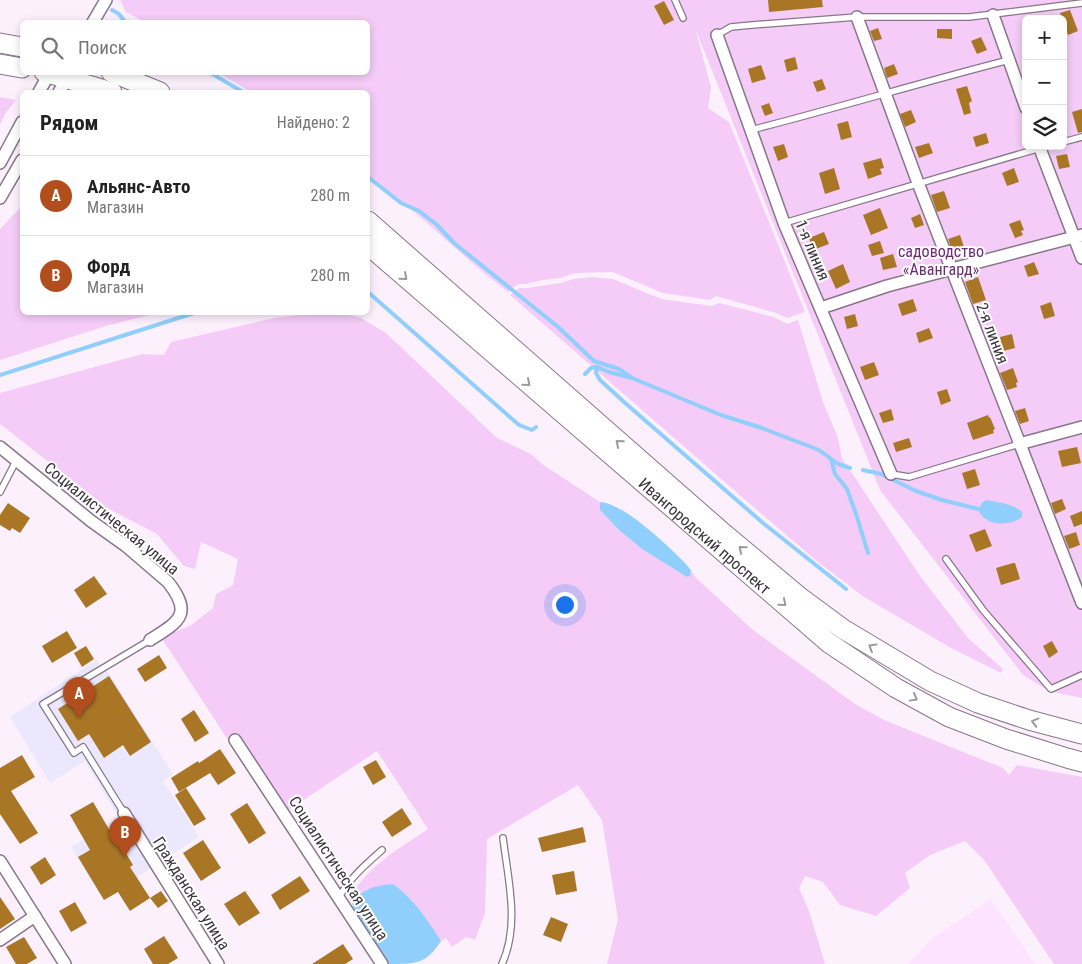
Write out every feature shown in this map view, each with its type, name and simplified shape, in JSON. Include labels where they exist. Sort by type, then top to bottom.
[{"type":"highway","points":[[0,43],[20,47]]},
{"type":"highway","points":[[0,64],[20,68]]},
{"type":"highway","points":[[118,75],[155,90]]},
{"type":"highway","points":[[56,77],[105,90]]},
{"type":"highway","name":"Ивангородский проспект","points":[[370,223],[721,531],[801,598],[842,629],[930,682],[1029,720],[1082,734]]},
{"type":"highway","name":"Ивангородский проспект","points":[[370,247],[829,643],[896,688],[949,717],[1006,739],[1082,762]]},
{"type":"street","points":[[94,20],[106,0]]},
{"type":"street","points":[[993,15],[1025,105]]},
{"type":"street","name":"2-я линия","points":[[857,17],[951,270],[1082,603]]},
{"type":"street","name":"1-я линия","points":[[717,35],[784,223],[890,474]]},
{"type":"street","points":[[40,90],[56,77]]},
{"type":"street","points":[[0,162],[20,126]]},
{"type":"street","points":[[1043,150],[1078,236],[1082,258]]},
{"type":"street","points":[[0,198],[20,163]]},
{"type":"street","points":[[820,308],[887,286],[1078,236]]},
{"type":"street","points":[[1019,444],[1082,427]]},
{"type":"street","name":"Социалистическая улица","points":[[0,447],[126,546],[174,589],[182,610],[178,621],[150,640]]},
{"type":"street","name":"Социалистическая улица","points":[[235,740],[382,964]]},
{"type":"street","name":"Гражданская улица","points":[[124,813],[218,964]]},
{"type":"street","points":[[0,861],[65,964]]},
{"type":"street","points":[[0,940],[35,916]]},
{"type":"lane","points":[[675,0],[683,18]]},
{"type":"lane","points":[[717,35],[731,27],[857,17],[968,17],[1082,3]]},
{"type":"lane","points":[[751,130],[1009,60]]},
{"type":"lane","points":[[1067,141],[1082,137]]},
{"type":"lane","points":[[784,223],[1032,150]]},
{"type":"lane","points":[[890,474],[909,477],[1019,444]]},
{"type":"lane","points":[[0,492],[16,461]]},
{"type":"lane","points":[[946,559],[983,610],[1051,689],[1082,675]]},
{"type":"lane","points":[[124,813],[83,747],[74,753],[42,704],[150,640]]},
{"type":"lane","points":[[502,964],[513,921],[503,838]]},
{"type":"lane","points":[[339,897],[346,885],[382,850]]},
{"type":"shaded area","points":[[96,660],[107,671],[173,774],[163,781],[199,837],[103,899],[71,847],[119,818],[85,761],[50,783],[10,717]]},
{"type":"shaded area","points":[[991,899],[1035,964],[908,964],[930,940]]},
{"type":"green space","name":"садоводство «Авангард»","points":[[120,0],[1082,0],[1082,698],[1049,691],[1023,675],[880,490],[695,28],[711,87],[708,108],[729,122],[805,312],[787,318],[776,313],[716,296],[710,300],[663,293],[613,272],[575,273],[560,278],[518,284],[508,292],[370,177],[370,90],[248,90],[221,75],[370,75],[370,20],[141,20],[126,12]]},
{"type":"green space","points":[[0,97],[16,100],[5,114],[0,125]]},
{"type":"green space","points":[[20,208],[20,315],[150,315],[106,326],[0,360],[0,229]]},
{"type":"green space","points":[[592,277],[613,279],[661,299],[712,306],[719,303],[774,317],[787,324],[798,320],[823,402],[838,438],[842,458],[920,576],[968,638],[1003,669],[1001,673],[951,648],[864,597],[818,562],[510,295],[519,288]]},
{"type":"green space","points":[[300,315],[349,315],[361,318],[386,333],[497,438],[531,454],[542,464],[600,502],[600,510],[619,530],[642,549],[687,577],[690,576],[691,570],[695,577],[753,630],[855,704],[884,720],[1003,768],[1009,775],[1017,765],[1082,777],[1082,964],[1054,964],[984,860],[965,841],[930,855],[905,873],[910,888],[876,916],[840,905],[823,882],[805,876],[799,888],[809,911],[825,964],[607,964],[618,919],[602,820],[578,785],[487,839],[485,913],[475,940],[466,937],[452,947],[446,938],[441,941],[414,903],[393,884],[359,895],[352,903],[349,900],[356,888],[374,868],[428,829],[377,751],[278,817],[161,637],[190,626],[213,608],[216,594],[233,585],[238,559],[201,542],[195,569],[184,566],[157,534],[109,509],[0,424],[0,393],[142,354],[164,355],[171,342],[274,318]]},
{"type":"water","points":[[986,500],[1014,507],[1022,512],[1022,517],[1004,523],[991,522],[981,515],[978,509]]},
{"type":"water","points":[[600,502],[610,504],[645,526],[685,563],[691,570],[690,576],[687,577],[642,549],[619,530],[600,510]]},
{"type":"water","points":[[393,884],[414,903],[441,941],[436,949],[420,961],[406,964],[389,964],[354,910],[352,903],[365,891]]},
{"type":"building","points":[[768,0],[822,0],[823,7],[769,12]]},
{"type":"building","points":[[664,1],[674,20],[664,25],[654,6]]},
{"type":"building","points":[[1070,10],[1078,31],[1068,35],[1067,15],[1061,15],[1060,13]]},
{"type":"building","points":[[878,28],[882,39],[874,41],[870,31]]},
{"type":"building","points":[[937,29],[952,29],[952,39],[937,38]]},
{"type":"building","points":[[981,37],[987,50],[977,54],[971,41]]},
{"type":"building","points":[[795,57],[798,69],[787,72],[784,60]]},
{"type":"building","points":[[894,64],[898,74],[887,78],[884,68]]},
{"type":"building","points":[[761,65],[766,79],[752,83],[748,69]]},
{"type":"building","points":[[822,79],[826,89],[817,92],[813,82]]},
{"type":"building","points":[[967,86],[972,101],[969,103],[971,113],[964,115],[956,89]]},
{"type":"building","points":[[769,103],[773,113],[765,116],[761,106]]},
{"type":"building","points":[[1082,109],[1082,132],[1078,133],[1072,112]]},
{"type":"building","points":[[911,110],[916,122],[905,127],[900,114]]},
{"type":"building","points":[[848,121],[852,137],[841,140],[837,124]]},
{"type":"building","points":[[986,133],[989,143],[976,147],[973,137]]},
{"type":"building","points":[[929,143],[933,153],[919,158],[915,147]]},
{"type":"building","points":[[784,144],[788,157],[778,161],[773,147]]},
{"type":"building","points":[[1067,154],[1070,167],[1059,169],[1056,156]]},
{"type":"building","points":[[881,158],[884,168],[880,169],[882,174],[868,179],[863,163]]},
{"type":"building","points":[[834,168],[840,189],[825,194],[819,173]]},
{"type":"building","points":[[1014,168],[1019,182],[1007,186],[1002,173]]},
{"type":"building","points":[[944,191],[950,208],[937,212],[931,195]]},
{"type":"building","points":[[880,208],[888,228],[871,235],[863,215]]},
{"type":"building","points":[[920,214],[924,225],[915,228],[911,218]]},
{"type":"building","points":[[1020,220],[1024,230],[1021,231],[1023,235],[1015,238],[1009,224]]},
{"type":"building","points":[[824,232],[829,244],[813,250],[809,238]]},
{"type":"building","points":[[960,235],[965,250],[953,253],[948,239]]},
{"type":"building","points":[[880,241],[884,253],[872,256],[868,245]]},
{"type":"building","points":[[893,254],[897,267],[883,270],[880,258]]},
{"type":"building","points":[[1034,262],[1039,274],[1028,277],[1024,266]]},
{"type":"building","points":[[843,264],[850,282],[836,289],[828,271]]},
{"type":"building","points":[[978,277],[986,300],[973,304],[965,282]]},
{"type":"building","points":[[913,299],[917,311],[902,316],[898,304]]},
{"type":"building","points":[[1051,302],[1055,316],[1044,319],[1040,306]]},
{"type":"building","points":[[855,314],[858,326],[847,329],[844,317]]},
{"type":"building","points":[[929,328],[933,338],[919,343],[916,333]]},
{"type":"building","points":[[1012,334],[1015,348],[1003,351],[1000,337]]},
{"type":"building","points":[[874,362],[879,375],[865,380],[860,367]]},
{"type":"building","points":[[1013,368],[1018,382],[1016,383],[1017,387],[1007,390],[1000,373]]},
{"type":"building","points":[[947,389],[951,401],[941,405],[937,392]]},
{"type":"building","points":[[1025,408],[1029,421],[1020,424],[1015,411]]},
{"type":"building","points":[[891,409],[894,420],[883,423],[879,413]]},
{"type":"building","points":[[988,415],[995,429],[993,430],[994,433],[973,440],[967,423]]},
{"type":"building","points":[[909,438],[912,447],[896,452],[893,443]]},
{"type":"building","points":[[1077,447],[1081,463],[1062,467],[1058,451]]},
{"type":"building","points":[[975,469],[980,485],[967,489],[962,473]]},
{"type":"building","points":[[1062,499],[1066,509],[1055,514],[1051,503]]},
{"type":"building","points":[[8,503],[30,518],[20,533],[12,528],[10,531],[0,525],[0,515]]},
{"type":"building","points":[[1082,511],[1082,524],[1074,527],[1070,516]]},
{"type":"building","points":[[985,529],[992,546],[976,552],[969,535]]},
{"type":"building","points":[[1076,532],[1080,545],[1069,549],[1064,536]]},
{"type":"building","points":[[1015,563],[1020,579],[1001,585],[996,568]]},
{"type":"building","points":[[94,576],[107,594],[86,608],[74,590]]},
{"type":"building","points":[[67,631],[77,648],[52,663],[42,646]]},
{"type":"building","points":[[1052,641],[1058,652],[1049,658],[1043,646]]},
{"type":"building","points":[[86,646],[94,659],[82,667],[74,653]]},
{"type":"building","points":[[159,655],[167,668],[145,682],[137,669]]},
{"type":"building","points":[[109,676],[151,742],[130,756],[123,745],[104,758],[89,734],[78,741],[58,709]]},
{"type":"building","points":[[194,710],[209,733],[195,742],[181,719]]},
{"type":"building","points":[[220,749],[236,773],[218,785],[210,773],[179,792],[171,778]]},
{"type":"building","points":[[22,755],[35,777],[11,791],[38,833],[20,844],[0,814],[0,768]]},
{"type":"building","points":[[376,760],[386,777],[373,785],[363,767]]},
{"type":"building","points":[[186,788],[206,819],[194,826],[175,795]]},
{"type":"building","points":[[93,802],[133,865],[130,867],[150,898],[130,911],[118,892],[104,900],[78,857],[90,850],[70,815]]},
{"type":"building","points":[[247,803],[266,833],[249,844],[230,814]]},
{"type":"building","points":[[402,808],[412,824],[392,837],[382,822]]},
{"type":"building","points":[[583,827],[586,842],[542,852],[538,838]]},
{"type":"building","points":[[203,840],[221,868],[201,881],[183,853]]},
{"type":"building","points":[[45,857],[56,875],[41,885],[30,867]]},
{"type":"building","points":[[574,871],[577,891],[556,895],[552,875]]},
{"type":"building","points":[[300,876],[310,891],[280,910],[271,895]]},
{"type":"building","points":[[161,891],[168,901],[158,908],[150,898]]},
{"type":"building","points":[[245,891],[260,913],[239,926],[224,904]]},
{"type":"building","points":[[0,897],[15,919],[0,929]]},
{"type":"building","points":[[75,902],[87,923],[71,932],[59,911]]},
{"type":"building","points":[[551,917],[568,924],[561,942],[543,935]]},
{"type":"building","points":[[164,936],[178,958],[168,964],[153,964],[144,949]]},
{"type":"building","points":[[24,937],[37,958],[27,964],[16,964],[6,947]]},
{"type":"building","points":[[343,944],[353,959],[345,964],[312,964]]},
{"type":"waterway","points":[[112,10],[119,14],[124,20]]},
{"type":"waterway","points":[[214,75],[240,90]]},
{"type":"waterway","points":[[370,179],[401,203],[419,211],[436,224],[454,243],[557,326],[594,361],[619,369],[632,378]]},
{"type":"waterway","points":[[370,294],[519,425],[532,430],[536,427]]},
{"type":"waterway","points":[[0,375],[188,315]]},
{"type":"waterway","points":[[597,367],[596,373],[600,380],[624,402],[763,523],[846,589]]},
{"type":"waterway","points":[[585,374],[591,368],[597,367],[632,378],[721,415],[762,428],[819,450],[838,464],[850,468]]},
{"type":"waterway","points":[[831,459],[835,474],[847,489],[868,553]]},
{"type":"waterway","points":[[863,470],[881,474],[916,491],[942,500],[978,509]]},
{"type":"place","name":"Альянс-Авто","points":[[79,718]]},
{"type":"place","name":"Форд","points":[[125,857]]}]
